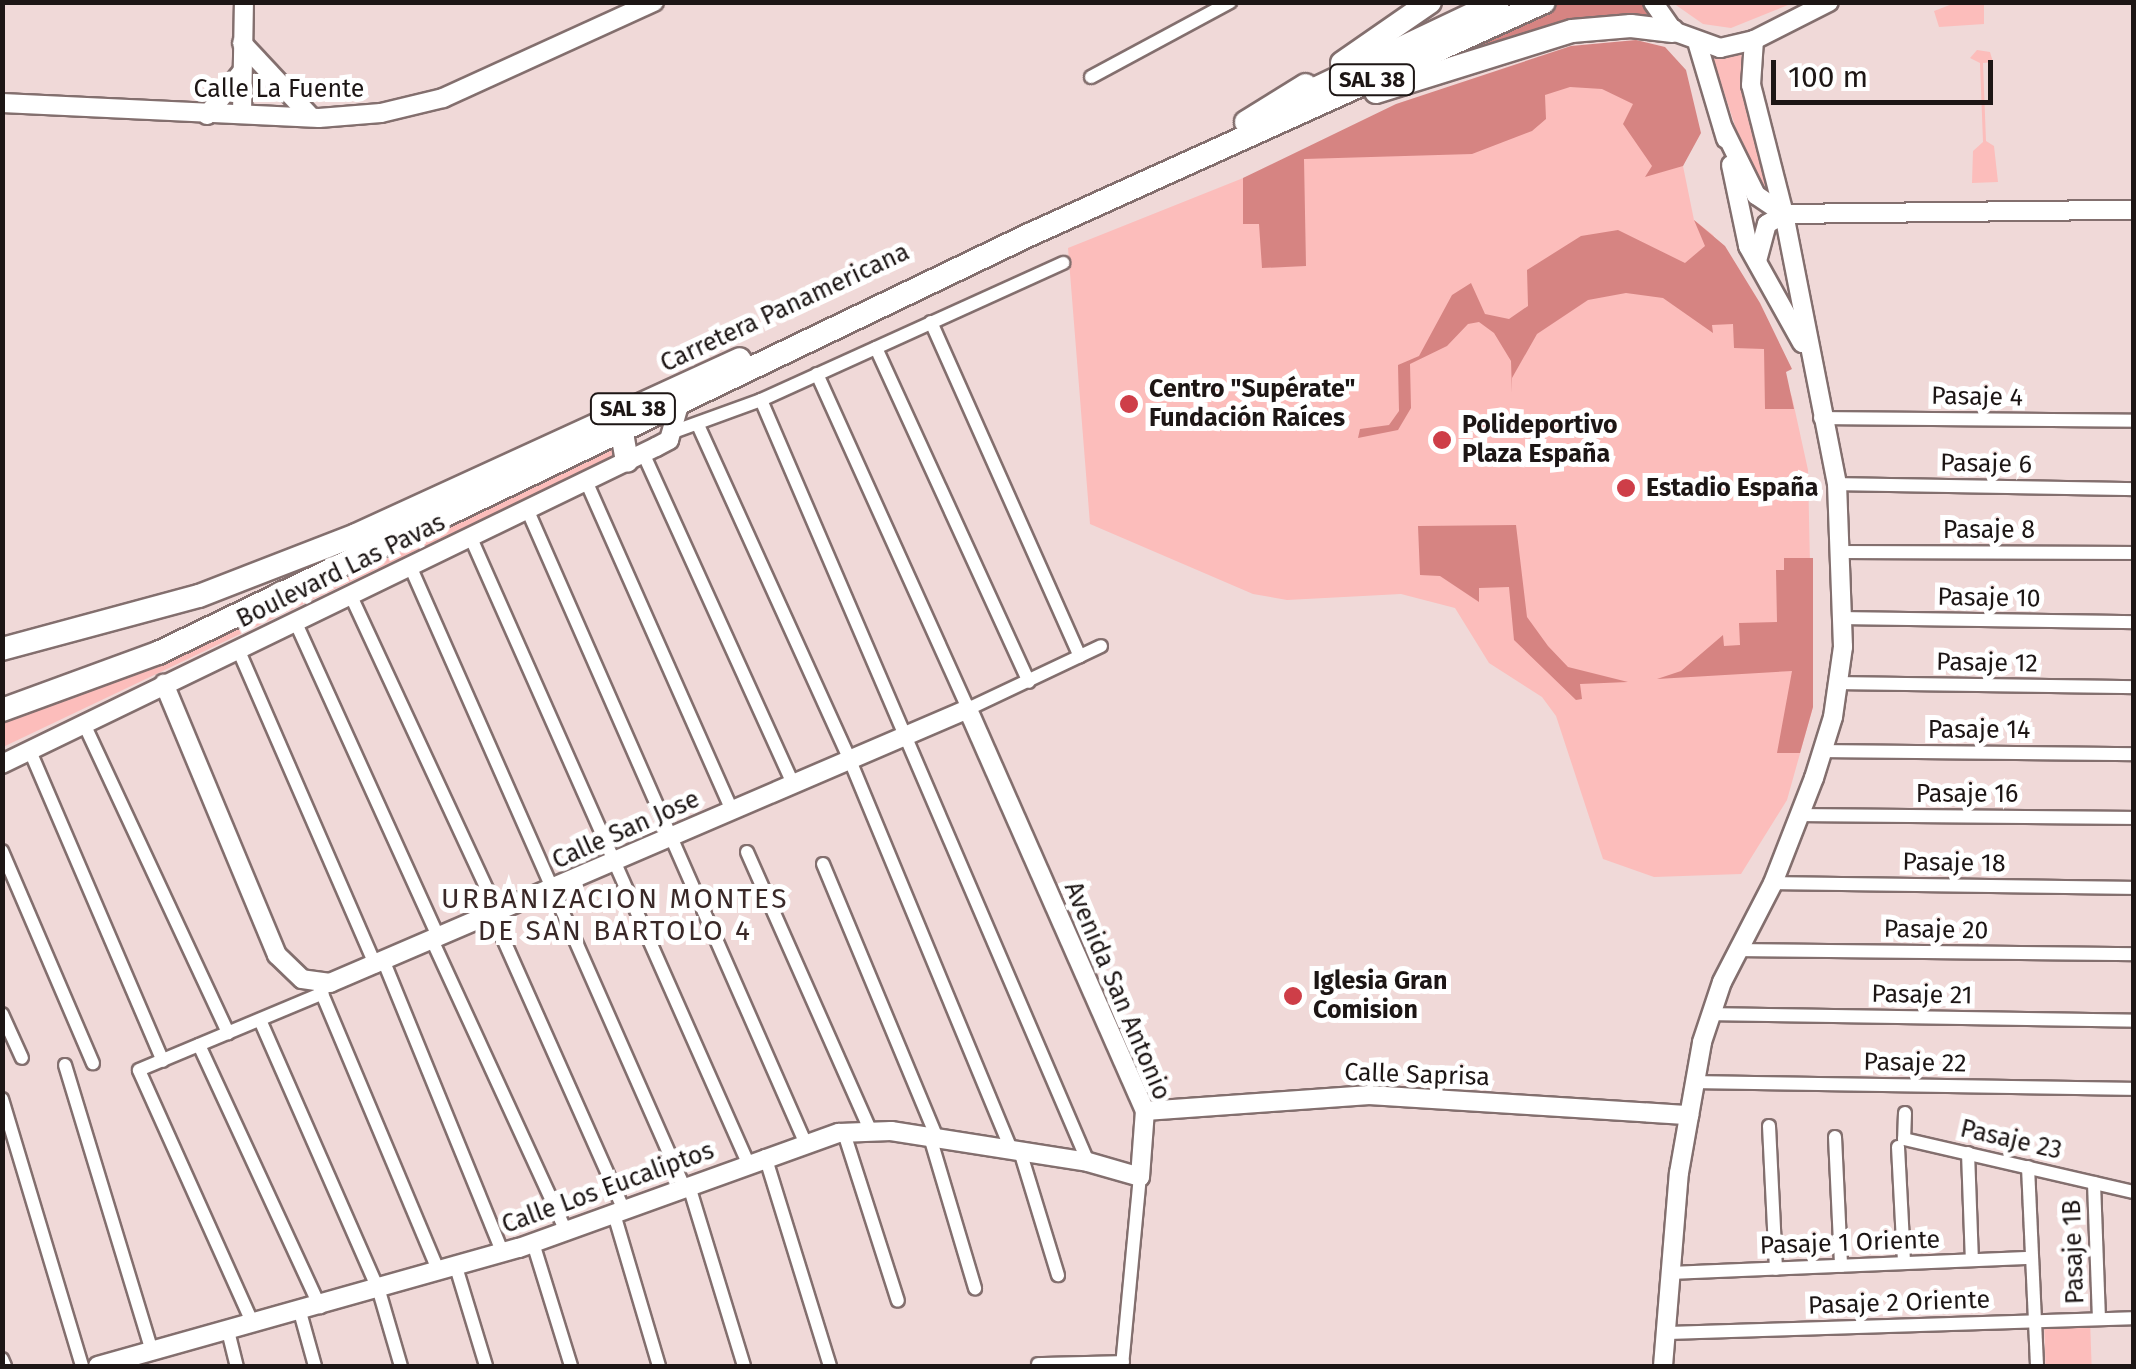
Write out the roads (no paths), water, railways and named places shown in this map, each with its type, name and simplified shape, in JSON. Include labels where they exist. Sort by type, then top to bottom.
[{"type":"highway","points":[[1246,122],[1430,2]]},
{"type":"highway","name":"SAL 38","points":[[1246,122],[1498,2]]},
{"type":"highway","name":"SAL 38","points":[[1200,158],[1544,2]]},
{"type":"highway","points":[[1200,158],[1373,92],[1572,31],[1631,26],[1673,31]]},
{"type":"highway","name":"Carretera Panamericana","points":[[2,649],[199,596],[407,514],[1246,122]]},
{"type":"highway","name":"Carretera Panamericana","points":[[2,710],[99,680],[1200,158]]},
{"type":"highway","points":[[622,433],[635,457]]},
{"type":"street","points":[[242,114],[244,2]]},
{"type":"street","name":"Calle La Fuente","points":[[5,102],[207,114],[312,117],[380,113],[444,98],[654,2]]},
{"type":"street","points":[[1091,77],[1230,2]]},
{"type":"street","points":[[1653,2],[1673,31],[1698,45],[1720,48],[1754,40],[1829,2]]},
{"type":"street","points":[[1662,1366],[1689,1115],[1710,1014],[1801,815],[1840,683],[1844,552],[1837,484],[1820,418],[1784,214],[1752,85],[1754,40]]},
{"type":"street","points":[[242,43],[312,117]]},
{"type":"street","points":[[1698,45],[1757,266],[1810,356]]},
{"type":"street","points":[[207,114],[242,72]]},
{"type":"street","points":[[1723,128],[1748,184],[1765,204],[1784,214],[2134,210]]},
{"type":"street","points":[[1757,266],[1758,242],[1768,224],[1784,214]]},
{"type":"street","points":[[680,406],[673,432],[761,400],[1062,263]]},
{"type":"street","points":[[931,322],[1080,656]]},
{"type":"street","points":[[876,348],[1028,682]]},
{"type":"street","points":[[818,374],[968,709]]},
{"type":"street","points":[[761,400],[1088,1162]]},
{"type":"street","name":"Pasaje 4","points":[[1820,418],[2134,421]]},
{"type":"street","points":[[698,426],[850,758],[1016,1150],[1058,1274]]},
{"type":"street","name":"Boulevard Las Pavas","points":[[2,764],[635,457],[673,432]]},
{"type":"street","points":[[635,457],[793,784]]},
{"type":"street","points":[[586,481],[732,811]]},
{"type":"street","name":"Pasaje 6","points":[[1837,484],[2134,489]]},
{"type":"street","points":[[526,510],[806,1142]]},
{"type":"street","points":[[470,536],[616,864],[756,1159],[830,1366]]},
{"type":"street","name":"Pasaje 8","points":[[1844,552],[2134,552]]},
{"type":"street","points":[[410,566],[686,1187],[744,1366]]},
{"type":"street","points":[[350,594],[496,914],[619,1212],[658,1366]]},
{"type":"street","name":"Pasaje 10","points":[[1844,618],[2134,622]]},
{"type":"street","points":[[295,621],[566,1231]]},
{"type":"street","name":"Calle San Jose","points":[[320,988],[616,864],[1028,682],[1100,646]]},
{"type":"street","points":[[238,649],[380,964],[503,1254]]},
{"type":"street","name":"Pasaje 12","points":[[1840,683],[2134,688]]},
{"type":"street","points":[[164,684],[277,955],[288,970],[320,988],[448,1270],[486,1366]]},
{"type":"street","name":"Avenida San Antonio","points":[[968,709],[1145,1111],[1123,1364]]},
{"type":"street","points":[[85,726],[228,1033]]},
{"type":"street","points":[[30,751],[163,1061]]},
{"type":"street","name":"Pasaje 14","points":[[1823,751],[2134,754]]},
{"type":"street","name":"Pasaje 16","points":[[1801,815],[2134,818]]},
{"type":"street","points":[[2,850],[93,1063]]},
{"type":"street","points":[[747,852],[871,1132]]},
{"type":"street","points":[[823,864],[933,1137],[975,1288]]},
{"type":"street","name":"Pasaje 18","points":[[1773,882],[2134,888]]},
{"type":"street","name":"Pasaje 20","points":[[1738,950],[2134,954]]},
{"type":"street","points":[[253,1324],[139,1070],[260,1020],[320,988]]},
{"type":"street","points":[[2,1014],[22,1058]]},
{"type":"street","name":"Pasaje 21","points":[[1710,1014],[2134,1020]]},
{"type":"street","points":[[260,1020],[380,1291],[401,1366]]},
{"type":"street","points":[[199,1046],[320,1307]]},
{"type":"street","points":[[65,1064],[152,1352]]},
{"type":"street","name":"Pasaje 22","points":[[1696,1082],[2134,1089]]},
{"type":"street","name":"Calle Saprisa","points":[[1145,1111],[1369,1096],[1689,1115]]},
{"type":"street","points":[[2,1099],[82,1366]]},
{"type":"street","name":"Pasaje 23","points":[[1905,1113],[1904,1139],[2134,1192]]},
{"type":"street","points":[[1768,1126],[1776,1268]]},
{"type":"street","points":[[844,1133],[898,1301]]},
{"type":"street","name":"Calle Los Eucaliptos","points":[[98,1366],[503,1254],[756,1159],[844,1133],[933,1137],[1088,1162],[1140,1177]]},
{"type":"street","points":[[1835,1137],[1841,1266]]},
{"type":"street","points":[[1898,1148],[1904,1263]]},
{"type":"street","points":[[1968,1154],[1972,1260]]},
{"type":"street","points":[[2028,1167],[2036,1366]]},
{"type":"street","name":"Pasaje 1B","points":[[2094,1183],[2099,1319]]},
{"type":"street","points":[[533,1243],[571,1366]]},
{"type":"street","name":"Pasaje 1 Oriente","points":[[1670,1273],[2032,1258]]},
{"type":"street","points":[[300,1312],[315,1366]]},
{"type":"street","name":"Pasaje 2 Oriente","points":[[1666,1333],[2134,1318]]},
{"type":"street","points":[[228,1331],[237,1366]]},
{"type":"street","points":[[2,1359],[5,1366]]},
{"type":"street","points":[[1038,1364],[1123,1364]]},
{"type":"place","name":"Centro \"Supérate\" Fundación Raíces","points":[[1129,404]]},
{"type":"place","name":"Polideportivo Plaza España","points":[[1442,440]]},
{"type":"place","name":"Estadio España","points":[[1626,488]]},
{"type":"place","name":"Iglesia Gran Comision","points":[[1293,996]]},
{"type":"district","name":"URBANIZACION MONTES DE SAN BARTOLO 4","points":[[615,915]]}]
